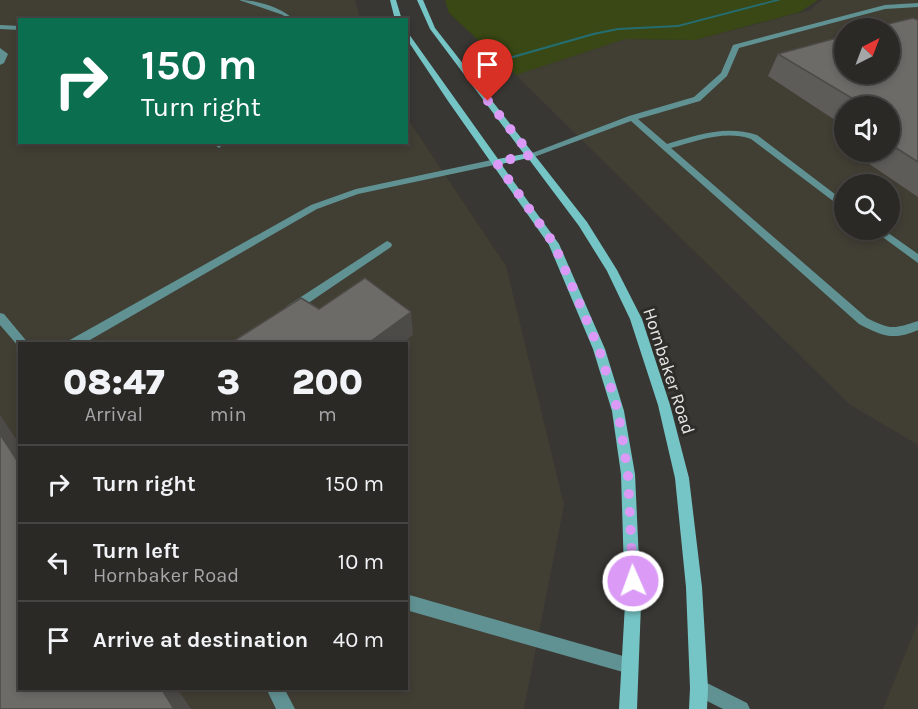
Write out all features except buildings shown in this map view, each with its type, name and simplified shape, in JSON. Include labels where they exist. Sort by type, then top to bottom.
[{"type":"main road","points":[[393,0],[398,18]]},
{"type":"main road","name":"Hornbaker Road","points":[[420,0],[432,28],[583,224],[612,270],[636,319],[664,405],[682,478],[689,525],[699,688],[698,709]]},
{"type":"main road","points":[[408,35],[554,244],[599,349],[618,411],[628,474],[633,604],[628,709]]},
{"type":"main road","points":[[496,162],[531,155]]},
{"type":"lane","points":[[242,0],[285,14],[289,18]]},
{"type":"lane","points":[[531,155],[632,118],[697,99],[724,74],[736,47],[885,7],[918,5]]},
{"type":"lane","points":[[0,27],[18,28]]},
{"type":"lane","points":[[0,50],[4,54],[0,63]]},
{"type":"lane","points":[[632,118],[863,321],[882,331],[900,334],[918,325]]},
{"type":"lane","points":[[665,147],[729,131],[742,132],[754,137],[834,197]]},
{"type":"lane","points":[[76,342],[314,207],[366,190],[496,162]]},
{"type":"lane","points":[[892,240],[918,259]]},
{"type":"lane","points":[[280,317],[387,245]]},
{"type":"lane","points":[[0,317],[20,342]]},
{"type":"lane","points":[[408,603],[630,666]]},
{"type":"lane","points":[[699,688],[741,709]]},
{"type":"lane","points":[[275,690],[286,709]]},
{"type":"shaded area","points":[[0,0],[355,0],[360,18],[18,18],[18,144],[408,144],[408,119],[506,266],[564,505],[524,709],[0,709]]},
{"type":"shaded area","points":[[822,0],[918,0],[918,445],[849,404],[516,75],[625,39],[695,40],[810,10]]},
{"type":"shaded area","points":[[918,622],[918,709],[883,709]]},
{"type":"green space","points":[[445,0],[818,0],[800,12],[695,40],[625,39],[516,75],[449,13]]},
{"type":"waterway","points":[[476,67],[593,34],[618,29],[678,26],[779,0]]},
{"type":"route","points":[[488,101],[531,155],[496,162],[554,244],[599,349],[618,411],[628,474],[633,581]]}]
